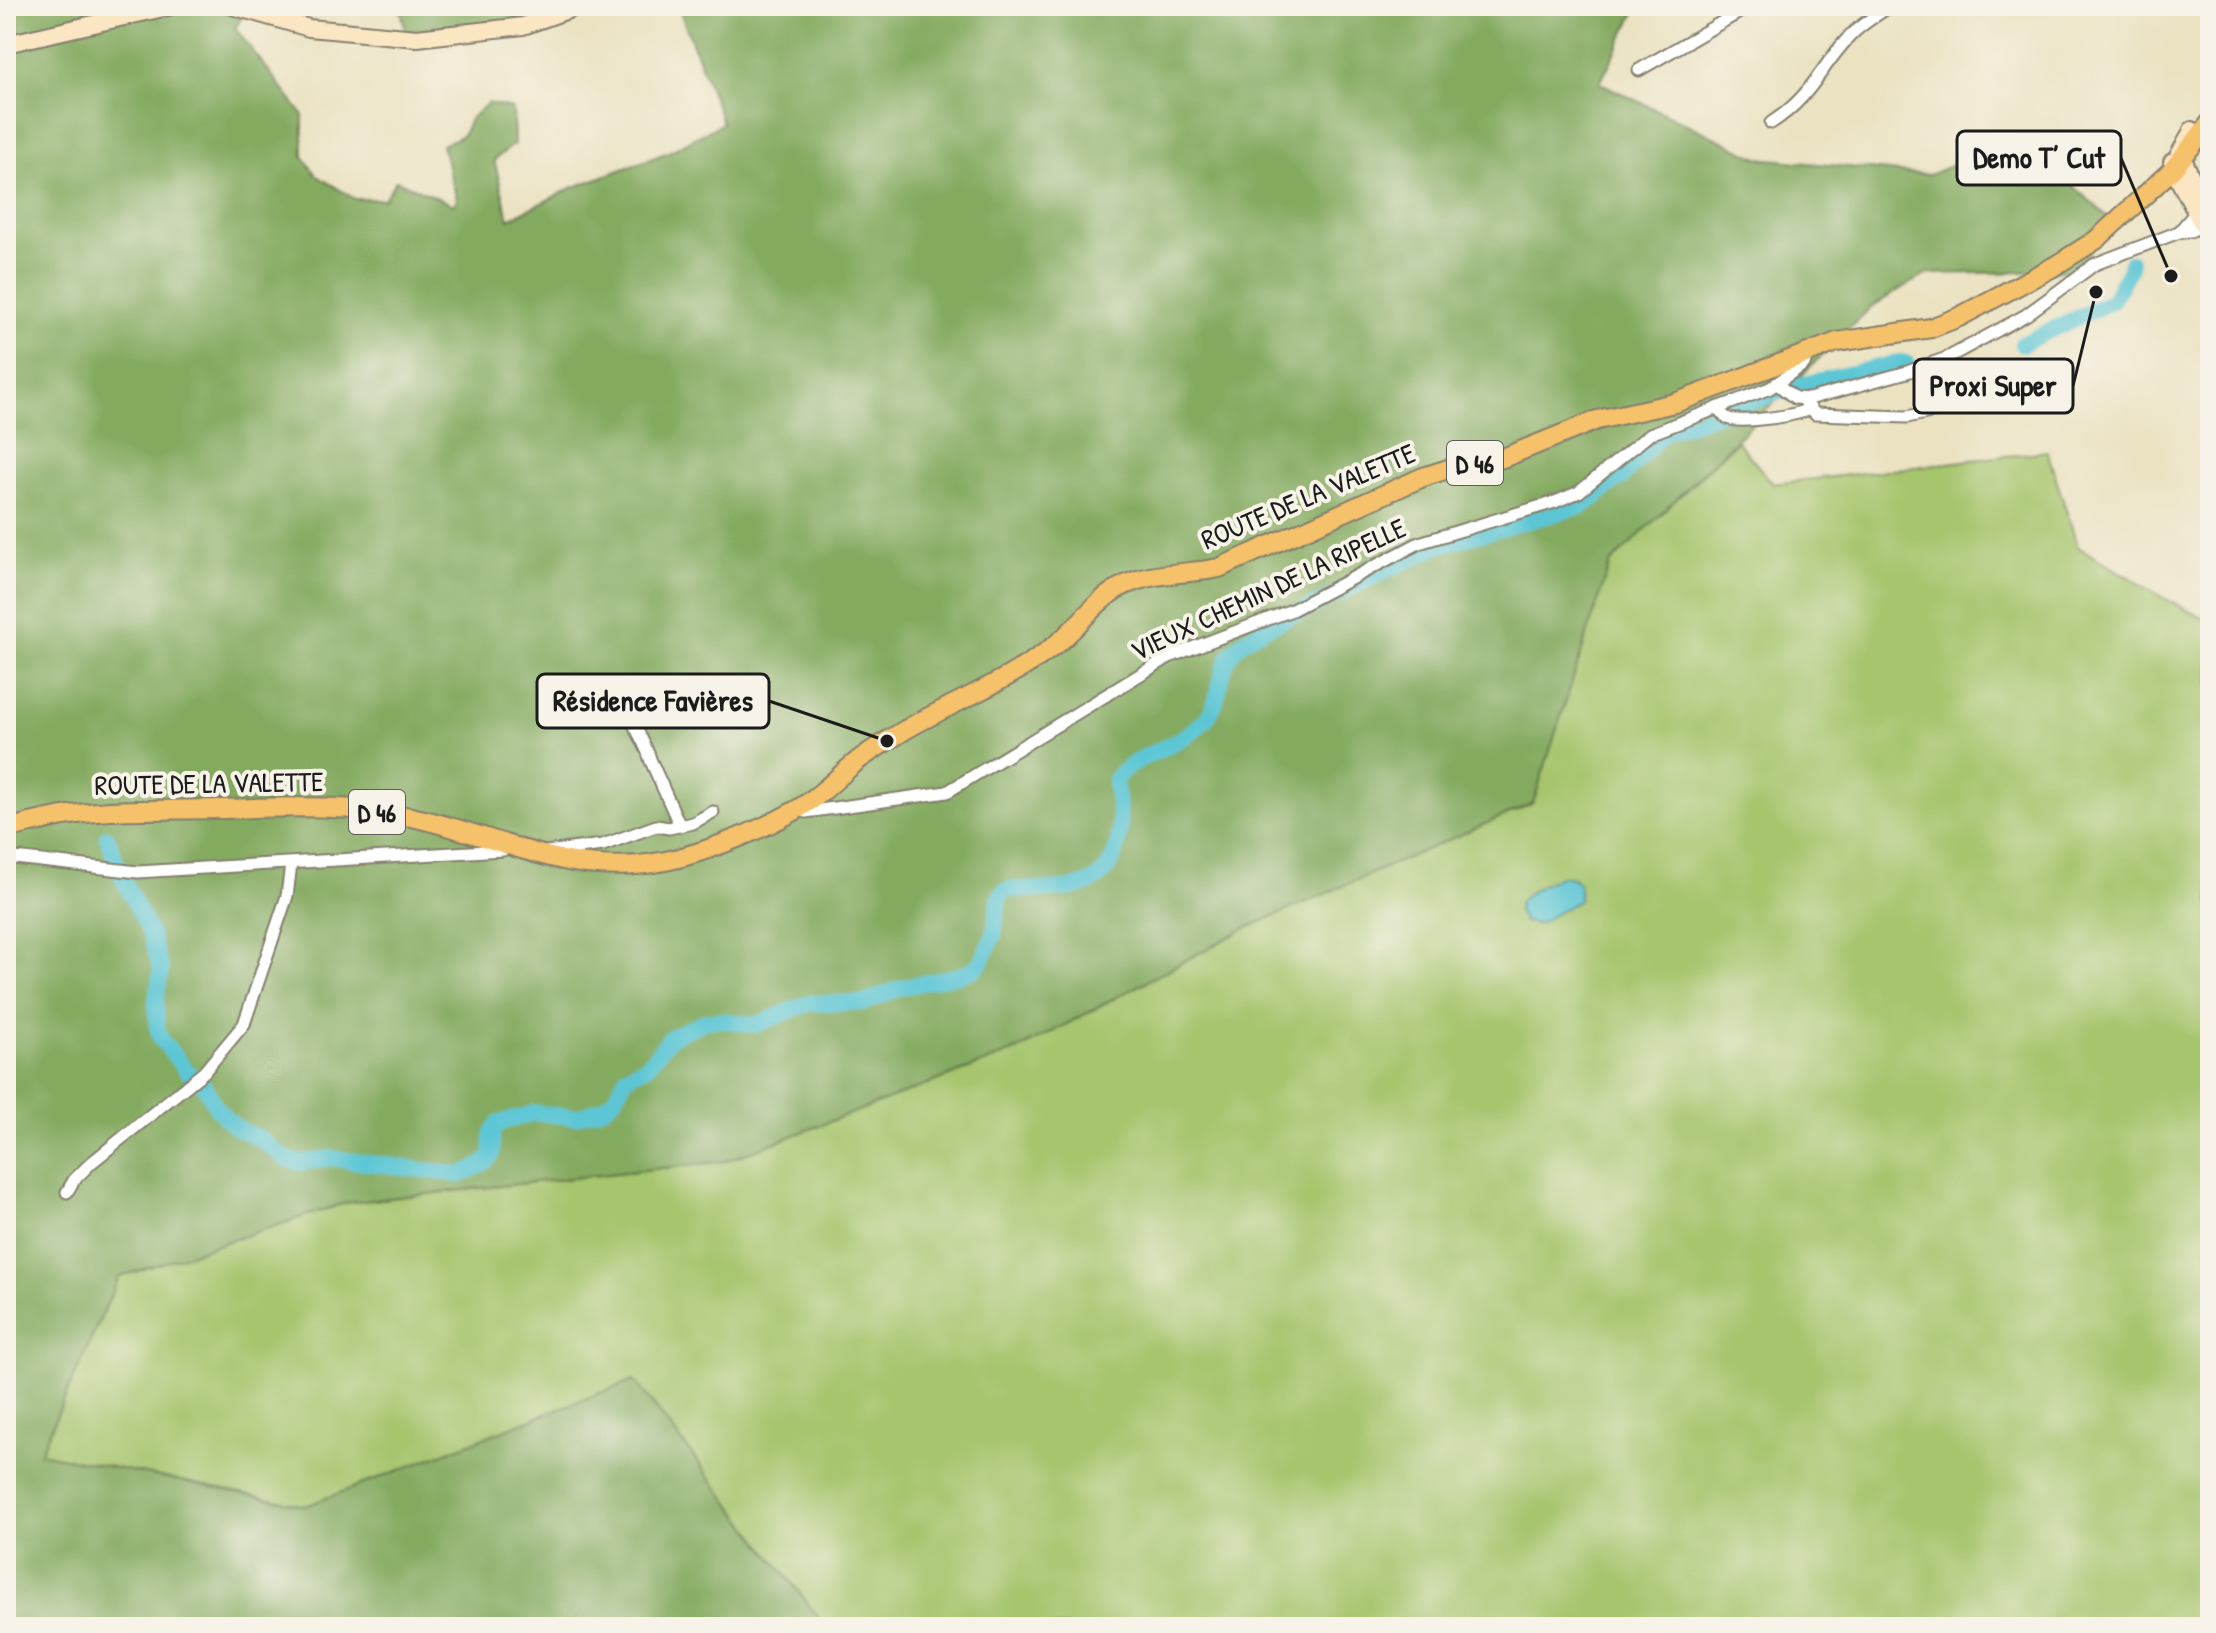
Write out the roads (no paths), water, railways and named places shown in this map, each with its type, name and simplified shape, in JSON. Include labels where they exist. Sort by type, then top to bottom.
[{"type":"main road","name":"ROUTE DE LA VALETTE","points":[[2069,258],[2202,128],[2210,108]]},
{"type":"main road","name":"D 46","points":[[2177,163],[2202,128]]},
{"type":"main road","name":"ROUTE DE LA VALETTE","points":[[6,829],[68,815],[100,812],[284,807],[363,810],[410,816],[543,857],[587,866],[627,867],[681,858],[738,836],[818,795],[861,758],[910,727],[1006,678],[1054,646],[1118,588],[1159,575],[1219,568],[1423,477],[1503,458],[1597,420],[1675,403],[1852,338],[1931,328],[1959,317],[2069,258],[2107,231],[2177,163]]},
{"type":"street","points":[[6,44],[172,6]]},
{"type":"street","points":[[232,6],[309,28],[417,38],[523,26],[579,6]]},
{"type":"street","points":[[1639,70],[1750,6]]},
{"type":"street","points":[[1771,123],[1807,93],[1853,32],[1890,6]]},
{"type":"street","points":[[2177,163],[2186,193],[2205,220]]},
{"type":"street","points":[[2125,201],[2177,163]]},
{"type":"street","points":[[2177,163],[2205,220]]},
{"type":"street","points":[[2107,231],[2160,190],[2171,188],[2186,193]]},
{"type":"street","name":"VIEUX CHEMIN DE LA RIPELLE","points":[[1721,411],[1732,419],[1798,415],[1806,404],[1947,358],[2026,315],[2084,270],[2205,220]]},
{"type":"street","name":"VIEUX CHEMIN DE LA RIPELLE","points":[[795,806],[806,812],[947,792],[1169,657],[1292,610],[1419,543],[1579,492],[1650,434],[1782,388],[1804,364],[1809,352]]},
{"type":"street","points":[[1782,388],[1818,415],[1907,417],[1974,403],[1988,395],[2018,389],[2016,380]]},
{"type":"street","points":[[617,692],[650,754],[680,826]]},
{"type":"street","points":[[543,857],[546,851],[603,845],[656,826],[669,828],[693,823],[713,812]]},
{"type":"street","points":[[6,857],[138,872],[503,850],[506,845]]},
{"type":"street","points":[[67,1192],[91,1163],[204,1072],[244,1024],[287,896],[291,864]]},
{"type":"water","points":[[1560,876],[1573,878],[1579,883],[1579,900],[1538,924],[1524,922],[1518,911],[1520,901],[1533,890]]},
{"type":"waterway","points":[[2203,187],[2210,181]]},
{"type":"waterway","points":[[2022,344],[2112,301],[2131,262]]},
{"type":"waterway","points":[[1582,507],[1623,476],[1663,433],[1799,385],[1901,362],[1908,364]]},
{"type":"waterway","points":[[1296,614],[1440,545],[1579,507]]},
{"type":"waterway","points":[[120,873],[150,933],[161,970],[156,1000],[160,1038],[186,1070],[205,1087],[227,1120],[259,1138],[286,1159],[300,1163],[331,1158],[461,1175],[483,1164],[492,1155],[492,1132],[499,1123],[535,1113],[576,1117],[605,1107],[614,1099],[627,1076],[647,1066],[671,1037],[705,1021],[755,1025],[809,1003],[864,1003],[899,988],[963,974],[975,968],[982,961],[994,935],[999,898],[1004,891],[1080,886],[1106,870],[1114,855],[1120,828],[1115,779],[1136,762],[1181,739],[1203,722],[1217,698],[1223,671],[1231,654],[1250,637],[1288,618]]},
{"type":"waterway","points":[[107,837],[119,869]]},
{"type":"place","name":"Demo T’ Cut","points":[[2171,276]]},
{"type":"place","name":"Proxi Super","points":[[2096,292]]},
{"type":"place","name":"Résidence Favières","points":[[887,741]]}]
